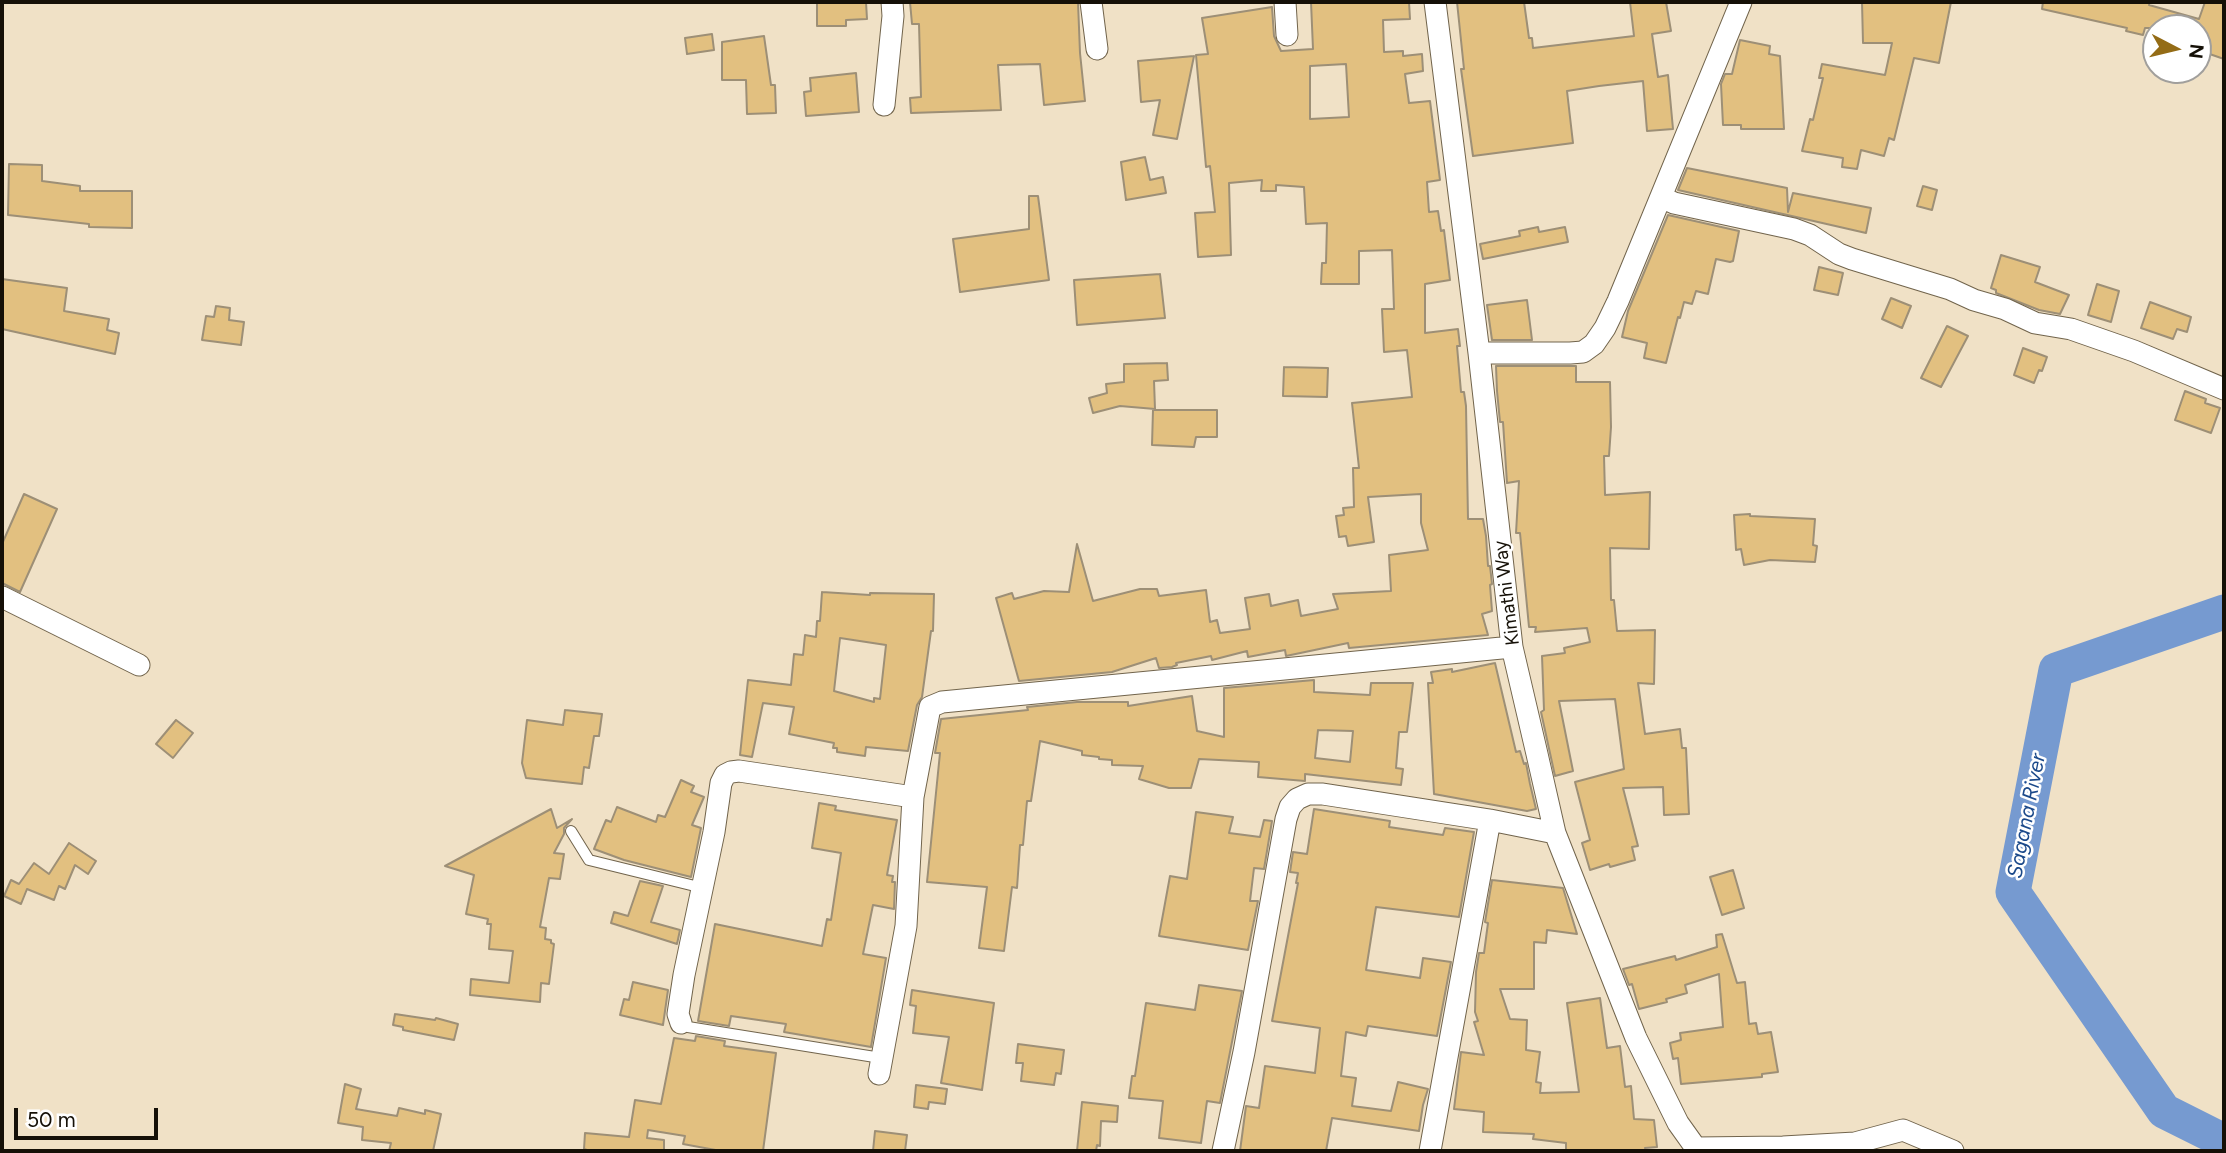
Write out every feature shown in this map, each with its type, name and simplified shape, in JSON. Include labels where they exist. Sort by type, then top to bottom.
[{"type":"street","points":[[884,105],[892,2]]},
{"type":"street","points":[[1091,2],[1097,49]]},
{"type":"street","points":[[1285,2],[1287,35]]},
{"type":"street","name":"Kimathi Way","points":[[1435,2],[1512,647],[1555,833],[1636,1038],[1678,1123],[1697,1150]]},
{"type":"street","points":[[1479,353],[1570,354],[1583,352],[1594,344],[1618,301],[1741,2]]},
{"type":"street","points":[[1661,197],[1674,203],[1794,229],[1852,259],[1950,289],[2035,323],[2071,329],[2134,351],[2224,389]]},
{"type":"street","points":[[2,597],[139,665]]},
{"type":"street","points":[[880,1066],[906,926],[913,797],[930,707],[942,702],[1512,647]]},
{"type":"street","points":[[681,1023],[678,1014],[704,888],[721,783],[731,772],[913,797]]},
{"type":"street","points":[[1223,1151],[1290,807],[1297,799],[1308,794],[1323,794],[1555,833]]},
{"type":"street","points":[[1430,1151],[1490,820]]},
{"type":"street","points":[[1697,1150],[1855,1143],[1903,1130],[1953,1151]]},
{"type":"lane","points":[[571,831],[589,860],[704,888]]},
{"type":"lane","points":[[681,1023],[688,1027],[880,1066]]},
{"type":"building","points":[[817,2],[866,2],[867,19],[846,20],[846,26],[817,26]]},
{"type":"building","points":[[910,2],[1078,2],[1085,101],[1044,105],[1040,64],[998,65],[1001,110],[911,113],[910,98],[921,97],[919,24],[912,24]]},
{"type":"building","points":[[1311,2],[1409,2],[1410,19],[1383,20],[1384,52],[1403,51],[1403,56],[1422,54],[1423,71],[1405,74],[1409,103],[1430,101],[1440,180],[1427,182],[1429,212],[1438,211],[1441,231],[1444,230],[1450,280],[1425,284],[1425,333],[1458,329],[1461,392],[1464,392],[1466,406],[1468,519],[1483,519],[1492,584],[1492,611],[1482,614],[1488,635],[1349,648],[1348,643],[1286,656],[1285,650],[1248,657],[1247,651],[1212,660],[1211,656],[1159,668],[1156,658],[1112,672],[1019,681],[996,598],[1012,593],[1014,599],[1044,591],[1069,592],[1077,544],[1093,601],[1140,589],[1157,589],[1159,596],[1206,590],[1210,622],[1217,620],[1220,633],[1250,629],[1245,598],[1269,594],[1271,606],[1298,600],[1301,616],[1338,609],[1333,594],[1391,591],[1389,555],[1428,550],[1421,523],[1421,494],[1368,497],[1374,542],[1348,546],[1346,536],[1339,537],[1336,516],[1344,515],[1343,508],[1354,507],[1353,468],[1359,468],[1352,403],[1412,397],[1407,350],[1384,352],[1382,309],[1394,309],[1392,250],[1359,251],[1359,284],[1321,284],[1322,263],[1326,263],[1327,223],[1306,224],[1304,187],[1276,185],[1276,191],[1261,191],[1262,180],[1229,183],[1231,255],[1198,257],[1195,213],[1215,212],[1210,166],[1206,167],[1196,55],[1208,54],[1202,18],[1272,7],[1274,36],[1281,51],[1313,49]],"holes":[[[1346,64],[1349,117],[1310,119],[1310,66]]]},
{"type":"building","points":[[1457,2],[1524,2],[1533,48],[1634,36],[1630,2],[1666,2],[1671,31],[1652,34],[1658,77],[1668,75],[1673,129],[1647,131],[1643,81],[1599,86],[1567,91],[1573,143],[1473,156],[1461,69],[1464,69]]},
{"type":"building","points":[[1862,2],[1951,2],[1939,63],[1914,58],[1894,140],[1889,138],[1884,156],[1861,150],[1857,169],[1842,167],[1843,158],[1802,151],[1823,78],[1819,78],[1822,64],[1885,75],[1892,43],[1863,43]]},
{"type":"building","points":[[2043,2],[2150,2],[2149,5],[2181,14],[2142,14],[2142,35],[2126,31],[2127,28],[2042,9]]},
{"type":"building","points":[[2205,2],[2224,2],[2224,59],[2212,55],[2212,14],[2201,14]]},
{"type":"building","points":[[712,34],[714,50],[687,54],[685,38]]},
{"type":"building","points":[[764,36],[771,85],[775,85],[776,113],[747,114],[746,80],[722,80],[722,42]]},
{"type":"building","points":[[1740,40],[1770,46],[1769,54],[1780,56],[1784,129],[1741,129],[1741,125],[1723,125],[1721,84],[1725,74],[1732,74]]},
{"type":"building","points":[[1194,56],[1177,139],[1153,135],[1160,100],[1141,102],[1138,61]]},
{"type":"building","points":[[856,73],[859,112],[806,116],[804,92],[811,91],[810,78]]},
{"type":"building","points":[[1145,157],[1150,180],[1163,177],[1166,193],[1126,200],[1121,162]]},
{"type":"building","points":[[9,164],[42,165],[42,181],[80,186],[80,191],[132,191],[132,228],[89,227],[89,224],[8,215]]},
{"type":"building","points":[[1687,168],[1787,188],[1788,212],[1793,193],[1871,208],[1866,233],[1678,190]]},
{"type":"building","points":[[1923,186],[1937,190],[1932,210],[1917,206]]},
{"type":"building","points":[[1029,196],[1038,196],[1049,280],[960,292],[953,239],[1029,229]]},
{"type":"building","points":[[1668,215],[1739,231],[1733,261],[1716,259],[1708,294],[1696,291],[1692,304],[1684,302],[1666,363],[1644,358],[1647,343],[1622,337],[1628,311]]},
{"type":"building","points":[[1538,227],[1539,232],[1565,227],[1568,242],[1483,259],[1480,244],[1520,236],[1519,231]]},
{"type":"building","points":[[2001,255],[2040,267],[2035,282],[2069,295],[2060,314],[2039,310],[1996,293],[1996,290],[1991,288]]},
{"type":"building","points":[[1819,267],[1843,273],[1838,295],[1814,290]]},
{"type":"building","points":[[1160,274],[1165,318],[1077,325],[1074,280]]},
{"type":"building","points":[[2,279],[67,288],[64,311],[109,319],[107,330],[119,333],[115,354],[2,329]]},
{"type":"building","points":[[2097,284],[2119,291],[2111,322],[2088,315]]},
{"type":"building","points":[[1891,298],[1911,306],[1902,328],[1882,319]]},
{"type":"building","points":[[1527,300],[1532,340],[1492,340],[1487,305]]},
{"type":"building","points":[[2150,302],[2191,317],[2187,332],[2177,329],[2173,339],[2141,328]]},
{"type":"building","points":[[216,306],[230,308],[229,320],[244,322],[241,345],[202,340],[206,316],[214,317]]},
{"type":"building","points":[[1947,326],[1968,336],[1941,387],[1921,378]]},
{"type":"building","points":[[2023,348],[2047,357],[2034,383],[2014,375]]},
{"type":"building","points":[[1167,363],[1168,380],[1154,381],[1155,409],[1120,406],[1093,413],[1089,398],[1107,393],[1106,384],[1124,382],[1124,364]]},
{"type":"building","points":[[1496,366],[1576,366],[1576,382],[1610,382],[1611,427],[1609,456],[1604,456],[1605,495],[1650,492],[1649,549],[1610,548],[1611,600],[1614,600],[1617,631],[1655,630],[1654,684],[1638,683],[1645,734],[1680,729],[1682,748],[1686,748],[1689,814],[1664,815],[1663,787],[1623,788],[1638,846],[1632,847],[1635,860],[1610,867],[1609,864],[1590,870],[1582,843],[1590,840],[1575,782],[1624,769],[1615,699],[1559,701],[1573,771],[1555,776],[1541,712],[1544,710],[1542,656],[1565,653],[1564,648],[1590,642],[1587,628],[1535,632],[1536,627],[1529,627],[1520,533],[1516,533],[1519,481],[1507,483]]},
{"type":"building","points":[[1284,367],[1328,368],[1327,397],[1283,396]]},
{"type":"building","points":[[2185,391],[2220,408],[2211,433],[2175,420]]},
{"type":"building","points":[[1153,410],[1217,410],[1217,437],[1196,437],[1194,447],[1152,445]]},
{"type":"building","points":[[24,494],[57,509],[20,592],[2,583],[2,544]]},
{"type":"building","points":[[1734,515],[1815,519],[1815,562],[1770,560],[1744,565],[1741,549],[1736,550]]},
{"type":"building","points":[[822,592],[870,595],[934,594],[933,631],[922,697],[917,705],[908,751],[866,747],[865,756],[837,752],[837,748],[833,748],[834,743],[789,734],[794,707],[763,703],[752,757],[740,755],[748,680],[791,685],[794,654],[803,655],[805,635],[816,637],[817,621],[820,621]],"holes":[[[840,638],[886,645],[880,699],[874,698],[874,702],[834,691]]]},
{"type":"building","points":[[1495,663],[1516,752],[1520,751],[1524,764],[1526,763],[1536,809],[1527,811],[1434,794],[1428,683],[1433,683],[1431,672],[1452,669],[1452,672]]},
{"type":"building","points":[[1314,680],[1314,692],[1370,695],[1371,683],[1413,683],[1407,732],[1399,732],[1396,768],[1403,769],[1401,785],[1305,774],[1305,781],[1258,777],[1259,762],[1199,759],[1191,788],[1169,788],[1139,779],[1143,766],[1112,765],[1112,760],[1082,755],[1082,751],[1040,741],[1031,801],[1027,801],[1023,845],[1020,845],[1017,888],[1012,887],[1004,951],[979,948],[987,887],[927,882],[940,753],[935,753],[941,719],[1077,702],[1128,702],[1128,706],[1192,696],[1197,731],[1224,737],[1224,688]],"holes":[[[1318,730],[1353,731],[1350,762],[1315,758]]]},
{"type":"building","points":[[565,710],[602,714],[599,736],[594,736],[589,768],[584,767],[582,784],[526,778],[522,763],[527,720],[563,725]]},
{"type":"building","points":[[176,720],[193,733],[173,758],[156,744]]},
{"type":"building","points":[[681,780],[694,786],[691,792],[704,797],[692,825],[701,828],[691,877],[624,860],[594,849],[606,820],[611,822],[617,807],[656,822],[658,815],[665,817]]},
{"type":"building","points":[[819,803],[836,806],[835,810],[897,820],[887,875],[893,876],[892,882],[895,882],[894,909],[873,905],[863,954],[886,958],[871,1047],[784,1032],[786,1024],[731,1016],[729,1026],[698,1021],[715,924],[822,946],[827,919],[831,920],[841,853],[812,848]]},
{"type":"building","points":[[551,809],[557,828],[572,819],[564,828],[564,834],[554,853],[564,854],[560,879],[549,878],[540,927],[546,928],[545,939],[554,944],[549,984],[541,983],[540,1002],[470,995],[471,979],[509,983],[513,951],[489,949],[491,924],[487,924],[488,919],[466,914],[474,875],[445,866]]},
{"type":"building","points":[[1314,809],[1390,821],[1389,827],[1443,835],[1445,828],[1474,832],[1459,917],[1376,907],[1366,970],[1420,978],[1423,958],[1451,962],[1437,1036],[1368,1026],[1366,1036],[1346,1032],[1341,1076],[1356,1078],[1352,1106],[1391,1111],[1398,1082],[1428,1089],[1419,1131],[1332,1118],[1326,1151],[1240,1151],[1246,1106],[1259,1108],[1265,1066],[1315,1073],[1320,1028],[1272,1021],[1298,883],[1298,873],[1290,872],[1293,852],[1307,854]]},
{"type":"building","points":[[1196,812],[1233,817],[1229,833],[1260,837],[1264,820],[1272,821],[1264,869],[1254,868],[1250,901],[1258,901],[1248,950],[1159,936],[1170,876],[1187,879]]},
{"type":"building","points":[[69,843],[96,861],[88,874],[75,865],[65,889],[59,886],[54,900],[27,889],[21,904],[4,896],[11,880],[19,884],[34,863],[49,874]]},
{"type":"building","points":[[1733,870],[1744,908],[1722,915],[1710,877]]},
{"type":"building","points":[[1492,880],[1563,888],[1577,934],[1547,930],[1546,943],[1534,942],[1534,989],[1500,989],[1510,1019],[1527,1020],[1526,1050],[1540,1052],[1536,1082],[1541,1083],[1540,1093],[1579,1092],[1567,1003],[1600,998],[1607,1048],[1620,1046],[1625,1087],[1631,1086],[1634,1119],[1654,1120],[1657,1147],[1645,1148],[1646,1151],[1566,1151],[1566,1143],[1533,1139],[1534,1134],[1483,1132],[1484,1112],[1454,1109],[1461,1052],[1484,1055],[1474,1022],[1478,1021],[1475,1012],[1476,972],[1479,953],[1484,953],[1488,923],[1485,922]]},
{"type":"building","points":[[640,881],[663,886],[651,922],[680,930],[677,944],[611,923],[614,912],[628,916]]},
{"type":"building","points":[[1722,934],[1737,983],[1745,982],[1749,1024],[1756,1023],[1758,1034],[1771,1032],[1778,1072],[1762,1074],[1762,1077],[1681,1084],[1678,1058],[1673,1059],[1670,1043],[1681,1040],[1680,1033],[1723,1027],[1719,974],[1685,985],[1687,993],[1666,999],[1667,1002],[1639,1009],[1632,984],[1629,985],[1623,969],[1675,956],[1676,960],[1717,947],[1716,935]]},
{"type":"building","points":[[633,982],[668,990],[663,1025],[620,1015],[624,999],[629,1000]]},
{"type":"building","points":[[1199,985],[1242,991],[1220,1103],[1207,1101],[1201,1143],[1159,1138],[1163,1101],[1129,1098],[1146,1003],[1195,1010]]},
{"type":"building","points":[[912,990],[994,1003],[982,1090],[941,1083],[949,1037],[913,1033],[916,1006],[910,1005]]},
{"type":"building","points":[[395,1014],[436,1018],[458,1024],[454,1040],[403,1030],[403,1027],[393,1025]]},
{"type":"building","points":[[696,1036],[725,1041],[724,1046],[776,1053],[763,1151],[721,1151],[683,1144],[685,1136],[648,1130],[647,1138],[664,1140],[664,1151],[584,1149],[585,1133],[629,1137],[635,1100],[661,1104],[674,1038],[695,1041]]},
{"type":"building","points":[[1018,1044],[1064,1050],[1061,1074],[1056,1073],[1054,1085],[1021,1081],[1023,1063],[1016,1063]]},
{"type":"building","points":[[345,1084],[361,1089],[356,1109],[397,1116],[399,1108],[425,1114],[425,1110],[441,1114],[433,1151],[389,1151],[391,1143],[362,1140],[363,1127],[338,1123]]},
{"type":"building","points":[[916,1085],[947,1089],[945,1104],[929,1102],[928,1109],[914,1107]]},
{"type":"building","points":[[1082,1102],[1118,1106],[1117,1122],[1101,1121],[1100,1146],[1097,1145],[1096,1151],[1077,1151]]},
{"type":"building","points":[[875,1131],[907,1135],[905,1151],[873,1151]]},
{"type":"waterway","name":"Sagana River","points":[[2224,612],[2056,670],[2013,892],[2164,1111],[2224,1141]]}]
